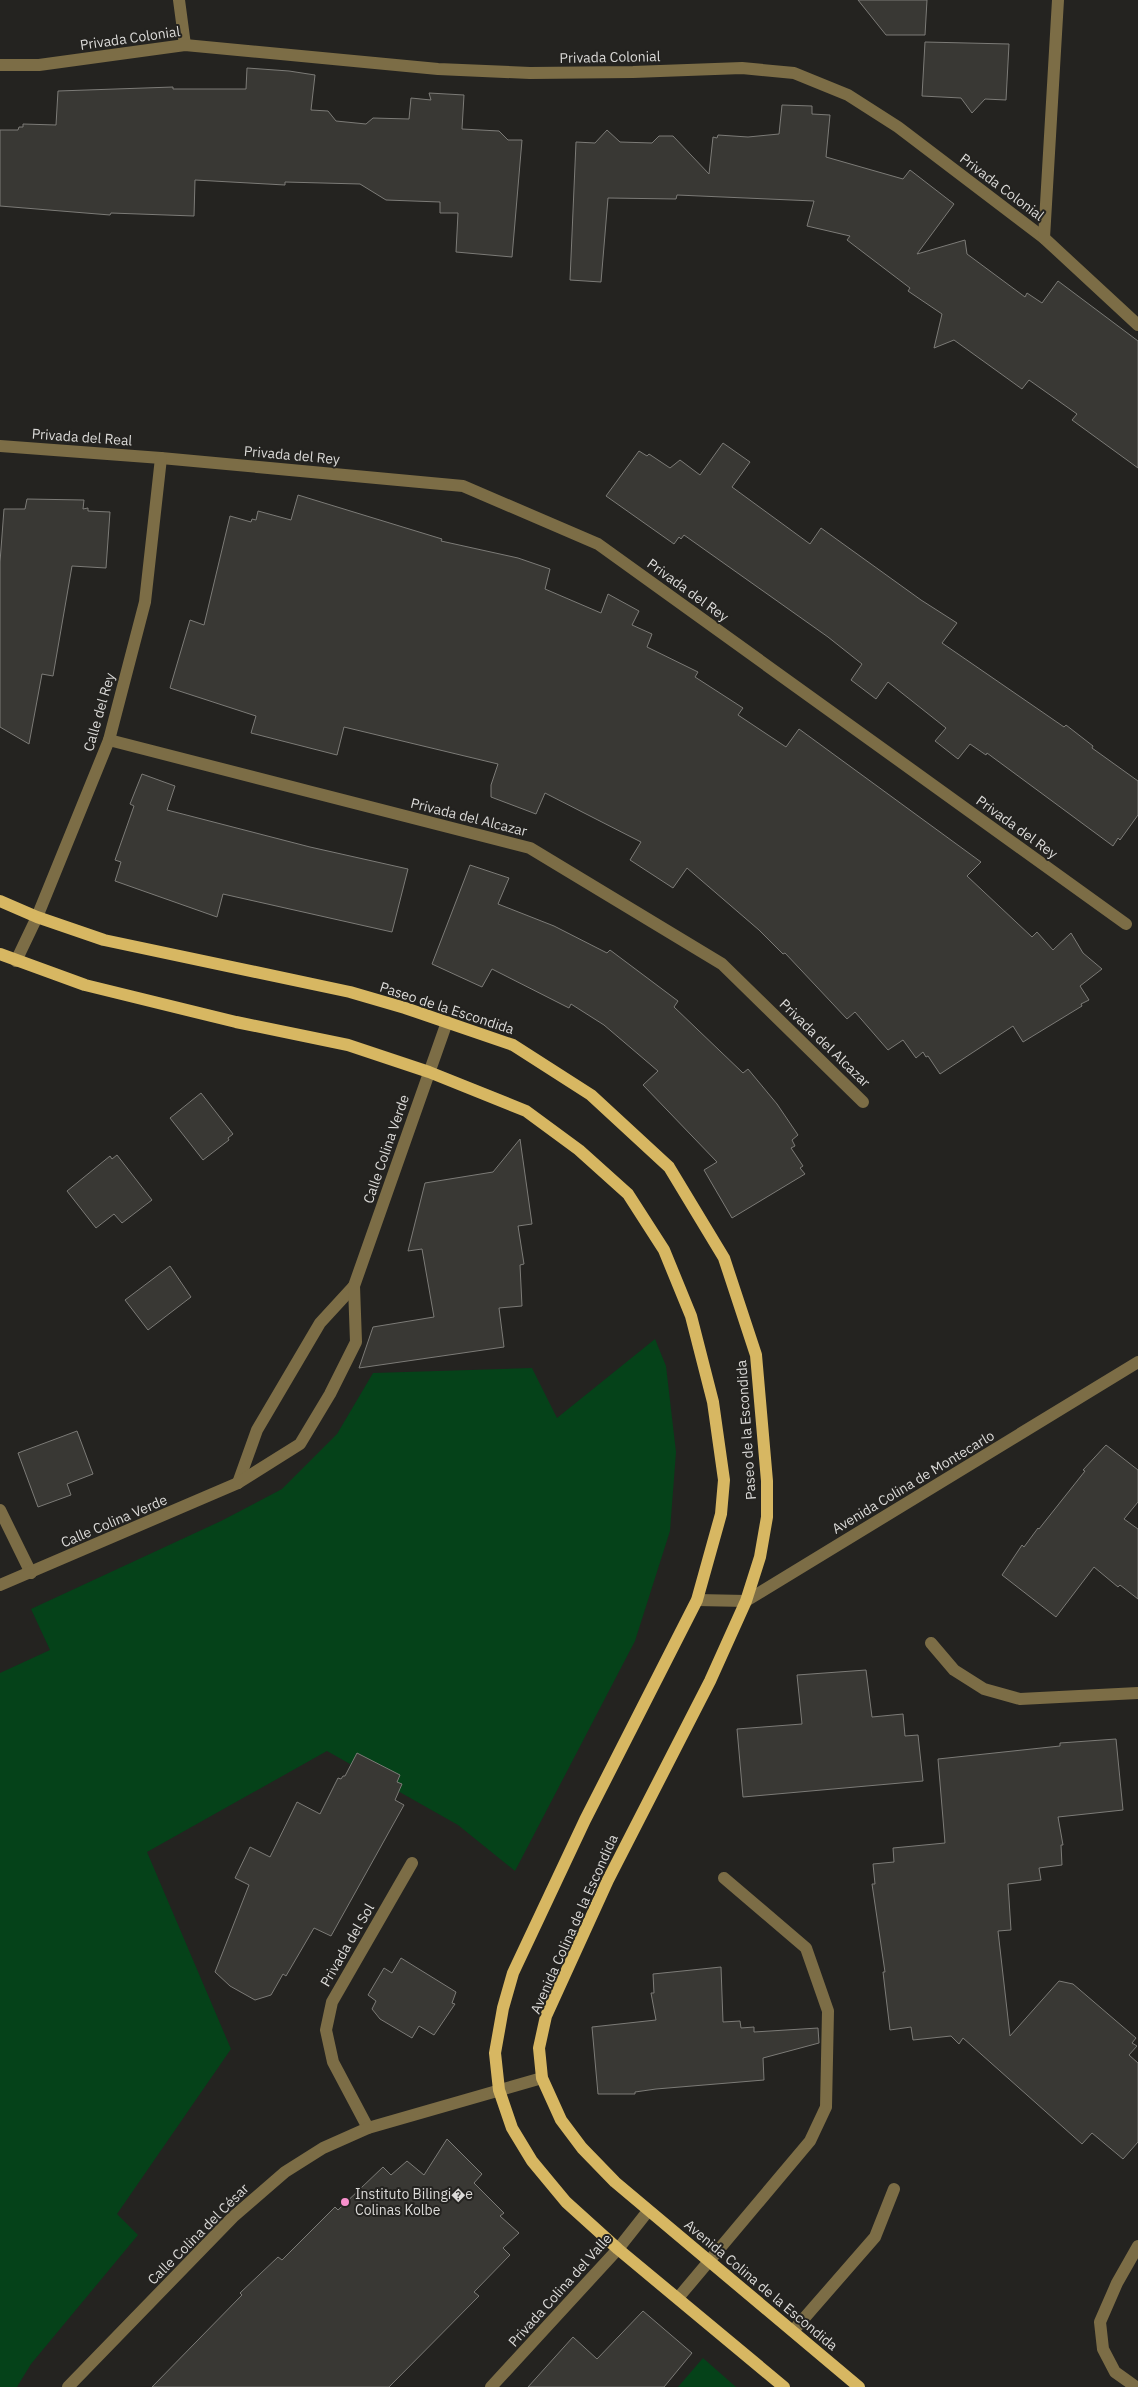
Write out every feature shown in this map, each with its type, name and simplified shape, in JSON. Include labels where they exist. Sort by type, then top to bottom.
[{"type":"main road","name":"Paseo de la Escondida","points":[[0,901],[36,917],[104,940],[350,992],[513,1045],[591,1095],[669,1167],[724,1258],[756,1355],[767,1481],[767,1517],[760,1557],[746,1601]]},
{"type":"main road","name":"Paseo de la Escondida","points":[[0,954],[84,985],[236,1022],[348,1046],[429,1072],[526,1111],[579,1150],[628,1194],[664,1250],[691,1316],[713,1402],[724,1480],[721,1514],[697,1600]]},
{"type":"main road","points":[[697,1600],[585,1820],[513,1974],[503,2008],[495,2053],[499,2090],[512,2128],[548,2181],[566,2202],[618,2249],[784,2387]]},
{"type":"main road","name":"Avenida Colina de la Escondida","points":[[746,1601],[710,1681],[608,1880],[546,2016],[539,2048],[542,2078],[561,2120],[582,2148],[648,2211],[859,2387]]},
{"type":"street","points":[[179,0],[185,45]]},
{"type":"street","points":[[1044,238],[1058,0]]},
{"type":"street","name":"Privada Colonial","points":[[0,65],[39,65],[185,45],[438,69],[539,73],[742,68],[794,73],[848,95],[898,127],[1044,238],[1138,325]]},
{"type":"street","name":"Privada del Real","points":[[0,446],[161,458]]},
{"type":"street","name":"Calle del Rey","points":[[16,961],[109,740],[145,602],[161,458]]},
{"type":"street","name":"Privada del Rey","points":[[161,458],[463,486],[598,544],[1126,924]]},
{"type":"street","name":"Privada del Alcazar","points":[[109,740],[530,848],[722,964],[863,1102]]},
{"type":"street","name":"Calle Colina Verde","points":[[0,1585],[238,1483],[300,1444],[330,1394],[356,1342],[354,1286],[447,1022]]},
{"type":"street","name":"Calle Colina Verde","points":[[238,1483],[257,1430],[320,1323],[354,1286]]},
{"type":"street","name":"Avenida Colina de Montecarlo","points":[[746,1601],[1138,1362]]},
{"type":"street","points":[[0,1510],[30,1573]]},
{"type":"street","points":[[697,1600],[746,1601]]},
{"type":"street","points":[[931,1643],[954,1670],[984,1689],[1020,1699],[1138,1693]]},
{"type":"street","name":"Privada del Sol","points":[[368,2128],[333,2062],[326,2030],[332,2002],[412,1863]]},
{"type":"street","points":[[678,2298],[810,2141],[826,2107],[828,2011],[806,1948],[724,1878]]},
{"type":"street","name":"Calle Colina del César","points":[[68,2387],[233,2217],[277,2178],[323,2148],[368,2128],[542,2078]]},
{"type":"street","points":[[793,2331],[875,2238],[894,2189]]},
{"type":"street","name":"Privada Colina del Valle","points":[[492,2387],[618,2249],[648,2211]]},
{"type":"street","points":[[1136,2387],[1114,2372],[1103,2349],[1100,2322],[1116,2283],[1138,2246]]},
{"type":"green space","points":[[655,1339],[666,1366],[676,1452],[670,1531],[635,1641],[515,1871],[458,1825],[327,1751],[147,1852],[231,2049],[117,2214],[138,2235],[31,2364],[17,2387],[0,2387],[0,1673],[50,1650],[31,1609],[221,1521],[282,1489],[337,1434],[373,1373],[532,1368],[557,1418]]},
{"type":"green space","points":[[703,2358],[736,2387],[678,2387]]},
{"type":"building","points":[[858,0],[927,0],[925,35],[886,35]]},
{"type":"building","points":[[925,42],[1009,44],[1006,100],[985,99],[972,113],[961,98],[922,96]]},
{"type":"building","points":[[247,68],[315,75],[311,110],[328,111],[336,121],[366,124],[373,118],[409,119],[411,98],[431,100],[429,93],[464,95],[462,129],[499,131],[508,140],[522,140],[512,257],[456,252],[458,213],[440,213],[440,202],[386,200],[360,184],[285,182],[285,185],[195,180],[194,216],[111,213],[110,215],[0,206],[0,130],[18,130],[19,127],[23,127],[23,124],[56,125],[58,91],[173,87],[173,89],[246,89]]},
{"type":"building","points":[[782,105],[812,106],[812,114],[830,115],[826,157],[903,179],[910,170],[954,204],[917,254],[965,240],[967,254],[1025,297],[1027,293],[1042,303],[1058,281],[1138,341],[1138,468],[1072,420],[1077,414],[1029,380],[1022,389],[954,340],[934,348],[942,314],[908,291],[910,288],[847,240],[850,236],[807,226],[814,201],[677,195],[676,199],[608,198],[601,282],[570,280],[576,142],[595,143],[607,130],[620,142],[652,143],[659,136],[673,136],[709,174],[713,137],[717,138],[718,135],[748,137],[779,134]]},
{"type":"building","points":[[723,443],[750,462],[732,487],[810,544],[821,528],[921,600],[957,623],[942,643],[1064,727],[1066,725],[1093,746],[1092,748],[1138,781],[1138,815],[1120,840],[1118,838],[1113,846],[987,753],[986,755],[970,744],[958,759],[935,741],[946,728],[888,682],[876,699],[851,680],[862,664],[828,637],[684,535],[681,539],[679,537],[674,544],[606,496],[639,451],[647,456],[649,454],[670,468],[680,460],[700,475]]},
{"type":"building","points":[[298,495],[442,539],[441,541],[518,558],[550,569],[545,589],[601,613],[608,594],[639,611],[632,625],[652,634],[647,647],[698,672],[695,677],[743,708],[738,715],[786,747],[799,729],[981,862],[967,876],[1032,937],[1037,932],[1053,950],[1071,933],[1083,953],[1102,969],[1080,986],[1089,1000],[1023,1042],[1013,1026],[940,1074],[928,1056],[926,1057],[923,1052],[916,1058],[903,1040],[888,1050],[855,1012],[847,1019],[785,953],[783,954],[759,930],[687,868],[673,888],[630,860],[641,842],[545,793],[536,814],[491,797],[491,785],[498,764],[344,727],[337,755],[251,733],[256,716],[170,688],[190,620],[204,625],[230,516],[251,522],[252,519],[256,520],[258,511],[291,520]]},
{"type":"building","points":[[27,499],[84,500],[83,509],[88,508],[88,511],[110,512],[106,568],[72,566],[53,676],[42,674],[29,744],[0,727],[0,562],[4,509],[25,509]]},
{"type":"building","points":[[142,774],[175,786],[167,810],[310,847],[408,869],[392,932],[223,894],[217,917],[115,881],[121,862],[115,860],[134,806],[130,804]]},
{"type":"building","points":[[470,865],[509,878],[498,904],[554,926],[607,953],[610,950],[678,1001],[674,1007],[743,1073],[748,1069],[777,1104],[798,1135],[792,1140],[795,1146],[791,1148],[803,1166],[800,1168],[805,1174],[732,1218],[704,1170],[717,1162],[643,1085],[658,1071],[604,1025],[571,1004],[569,1008],[492,969],[482,987],[432,964]]},
{"type":"building","points":[[201,1093],[233,1134],[228,1138],[229,1140],[203,1160],[170,1118]]},
{"type":"building","points":[[520,1139],[532,1224],[518,1226],[524,1264],[520,1265],[522,1306],[499,1308],[504,1347],[359,1368],[373,1327],[434,1317],[422,1249],[408,1251],[425,1183],[493,1172]]},
{"type":"building","points":[[117,1155],[152,1200],[122,1223],[114,1214],[96,1228],[67,1191],[110,1156],[112,1159]]},
{"type":"building","points":[[170,1266],[191,1297],[148,1330],[125,1300]]},
{"type":"building","points":[[77,1431],[93,1474],[67,1484],[71,1495],[38,1507],[18,1453]]},
{"type":"building","points":[[1106,1445],[1138,1470],[1138,1502],[1124,1519],[1138,1529],[1138,1599],[1120,1585],[1118,1587],[1094,1567],[1056,1617],[1002,1575],[1022,1545],[1024,1547],[1085,1471],[1083,1470]]},
{"type":"building","points":[[866,1670],[872,1717],[903,1714],[905,1736],[918,1735],[923,1781],[743,1797],[737,1729],[802,1724],[797,1675]]},
{"type":"building","points":[[1116,1739],[1123,1810],[1058,1817],[1063,1845],[1061,1845],[1062,1865],[1039,1868],[1041,1880],[1008,1884],[1011,1930],[998,1931],[1010,2036],[1059,1981],[1073,1984],[1136,2038],[1132,2043],[1137,2046],[1129,2055],[1138,2063],[1138,2142],[1123,2159],[1092,2133],[1082,2144],[963,2038],[959,2044],[951,2036],[913,2040],[911,2027],[890,2030],[883,1972],[885,1972],[872,1884],[875,1884],[873,1864],[894,1862],[893,1848],[945,1843],[938,1759],[1060,1746],[1060,1743]]},
{"type":"building","points":[[357,1753],[400,1775],[397,1782],[402,1784],[395,1800],[404,1805],[331,1936],[314,1928],[286,1976],[283,1974],[271,1995],[255,2000],[230,1986],[215,1972],[249,1885],[235,1878],[250,1847],[270,1857],[297,1802],[320,1814],[338,1778],[341,1779],[345,1776]]},
{"type":"building","points":[[401,1958],[456,1992],[452,2003],[455,2004],[434,2035],[419,2026],[412,2038],[380,2019],[372,2009],[376,2001],[368,1995],[384,1968],[392,1973]]},
{"type":"building","points":[[721,1967],[723,2022],[740,2021],[741,2028],[754,2027],[754,2032],[818,2028],[819,2043],[763,2058],[764,2080],[656,2089],[635,2092],[635,2094],[598,2094],[592,2027],[656,2020],[651,1993],[654,1993],[653,1974]]},
{"type":"building","points":[[447,2139],[482,2174],[474,2183],[504,2213],[500,2216],[519,2233],[503,2248],[510,2255],[474,2292],[479,2296],[389,2387],[152,2387],[242,2295],[240,2293],[278,2257],[282,2260],[335,2207],[338,2210],[383,2167],[391,2175],[407,2161],[424,2175]]},
{"type":"building","points":[[643,2311],[692,2353],[664,2387],[528,2387],[573,2337],[597,2359]]},
{"type":"place","name":"Instituto Bilingi�e Colinas Kolbe","points":[[345,2202]]}]
